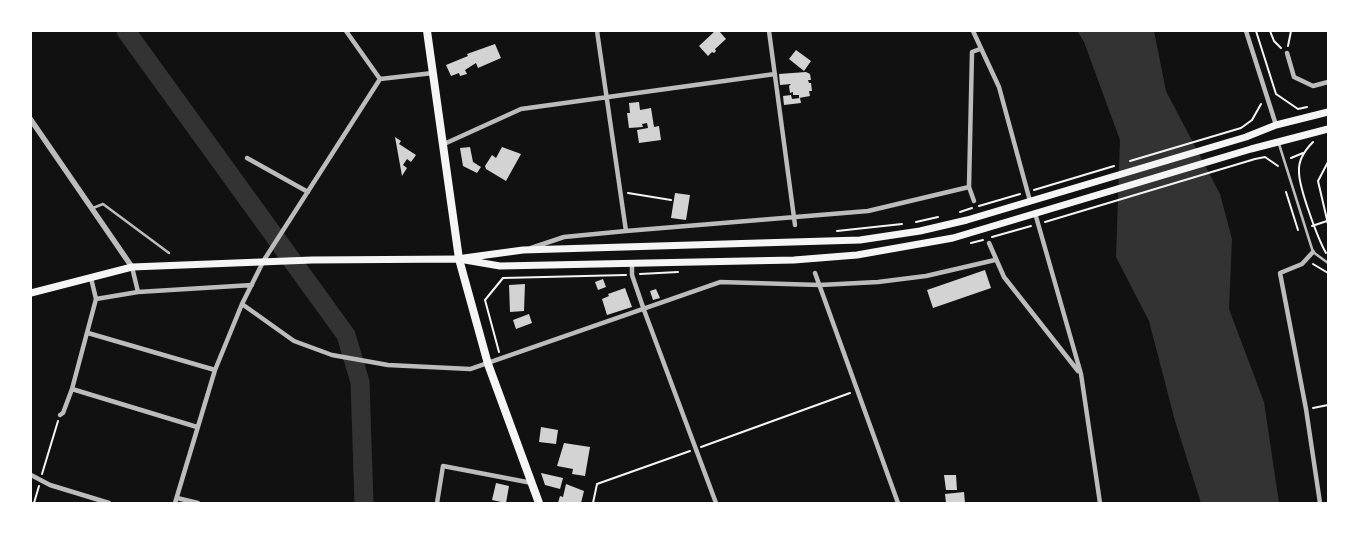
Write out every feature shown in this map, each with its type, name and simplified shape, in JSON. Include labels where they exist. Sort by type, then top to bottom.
[{"type":"highway","points":[[427,31],[459,259],[488,364],[539,503]]},
{"type":"main road","points":[[459,259],[496,252],[523,250],[860,240],[920,231],[967,220],[1246,137],[1276,125],[1328,112]]},
{"type":"main road","points":[[31,293],[132,268],[264,260],[459,259],[500,266],[794,260],[857,255],[953,238],[1251,149],[1328,129]]},
{"type":"street","points":[[346,31],[380,79]]},
{"type":"street","points":[[597,31],[626,231]]},
{"type":"street","points":[[768,31],[795,225]]},
{"type":"street","points":[[973,31],[999,87],[1030,200]]},
{"type":"street","points":[[1246,31],[1276,125]]},
{"type":"street","points":[[974,202],[968,187],[972,52],[980,49]]},
{"type":"street","points":[[1287,53],[1294,76],[1313,86],[1328,82]]},
{"type":"street","points":[[380,79],[433,73]]},
{"type":"street","points":[[444,144],[521,109],[775,74]]},
{"type":"street","points":[[198,503],[176,500],[215,370],[242,304],[264,260],[380,79]]},
{"type":"street","points":[[31,120],[132,268],[138,292]]},
{"type":"street","points":[[247,158],[308,192]]},
{"type":"street","points":[[523,250],[564,237],[868,211],[968,187]]},
{"type":"street","points":[[1035,214],[1081,374],[1100,503]]},
{"type":"street","points":[[989,243],[1004,278],[1081,374]]},
{"type":"street","points":[[1313,252],[1302,264],[1280,273],[1306,409],[1320,503]]},
{"type":"street","points":[[242,304],[294,341],[332,355],[388,365],[470,369],[720,282],[820,285],[878,282],[926,276],[995,260]]},
{"type":"street","points":[[632,262],[632,275],[644,310],[716,503]]},
{"type":"street","points":[[815,273],[898,503]]},
{"type":"street","points":[[60,415],[63,413],[72,389],[96,299],[91,278]]},
{"type":"street","points":[[96,299],[138,292],[252,285]]},
{"type":"street","points":[[88,333],[215,370]]},
{"type":"street","points":[[72,389],[197,427]]},
{"type":"street","points":[[437,503],[443,466],[532,483]]},
{"type":"street","points":[[31,475],[50,485],[109,503]]},
{"type":"lane","points":[[1278,142],[1313,252],[1328,263]]},
{"type":"lane","points":[[92,209],[103,204],[169,253]]},
{"type":"path","points":[[1256,31],[1276,94],[1298,109],[1312,106]]},
{"type":"path","points":[[1270,31],[1274,40],[1287,53]]},
{"type":"path","points":[[1287,53],[1291,31]]},
{"type":"path","points":[[1321,140],[1314,142],[1303,153],[1299,172],[1313,225],[1328,254]]},
{"type":"path","points":[[1306,228],[1327,223],[1318,181],[1328,162]]},
{"type":"path","points":[[620,192],[671,200]]},
{"type":"path","points":[[593,503],[597,484],[858,390]]},
{"type":"path","points":[[1306,409],[1328,405]]},
{"type":"path","points":[[34,503],[60,415]]},
{"type":"shaded area","points":[[1077,31],[1154,31],[1166,91],[1220,194],[1232,239],[1229,309],[1264,402],[1279,503],[1201,503],[1175,421],[1149,321],[1116,257],[1120,140],[1084,42]]},
{"type":"building","points":[[715,31],[719,31],[726,39],[715,49],[714,53],[712,52],[708,56],[699,46]]},
{"type":"building","points":[[495,44],[501,58],[478,68],[476,63],[465,70],[467,74],[460,76],[459,73],[451,76],[446,65],[468,56],[467,54]]},
{"type":"building","points":[[796,50],[811,61],[804,71],[789,59]]},
{"type":"building","points":[[806,72],[810,74],[811,80],[808,80],[811,83],[812,91],[809,91],[810,96],[799,98],[799,95],[793,95],[793,92],[790,93],[789,86],[791,84],[780,85],[779,74]]},
{"type":"building","points":[[791,95],[792,99],[800,98],[801,103],[784,105],[783,96]]},
{"type":"building","points":[[639,102],[640,110],[651,108],[654,127],[659,126],[661,140],[639,143],[637,130],[648,128],[647,123],[642,124],[643,127],[629,128],[627,113],[630,113],[629,103]]},
{"type":"building","points":[[395,137],[401,141],[399,144],[416,155],[411,162],[407,159],[403,165],[407,168],[402,176]]},
{"type":"building","points":[[470,147],[473,162],[481,167],[477,173],[463,166],[460,148]]},
{"type":"building","points":[[502,147],[521,154],[506,181],[486,169],[485,166],[492,155],[496,158]]},
{"type":"building","points":[[675,193],[690,195],[686,220],[671,218]]},
{"type":"building","points":[[985,270],[991,288],[933,308],[927,290]]},
{"type":"building","points":[[603,279],[606,287],[598,290],[595,282]]},
{"type":"building","points":[[525,284],[524,311],[510,312],[509,285]]},
{"type":"building","points":[[625,288],[632,307],[607,315],[602,299],[609,296],[608,294]]},
{"type":"building","points":[[656,289],[660,298],[653,300],[650,291]]},
{"type":"building","points":[[529,314],[532,323],[516,329],[513,320]]},
{"type":"building","points":[[541,427],[558,430],[556,444],[539,442]]},
{"type":"building","points":[[564,443],[590,447],[585,476],[572,474],[573,469],[557,466]]},
{"type":"building","points":[[541,473],[563,478],[560,489],[545,485]]},
{"type":"building","points":[[944,475],[956,475],[957,490],[946,490]]},
{"type":"building","points":[[496,483],[509,486],[506,503],[492,500]]},
{"type":"building","points":[[566,484],[584,491],[581,503],[558,503],[560,496],[563,497]]},
{"type":"building","points":[[964,492],[965,503],[946,503],[945,494]]},
{"type":"waterway","points":[[126,31],[346,335],[360,382],[364,503]]}]
